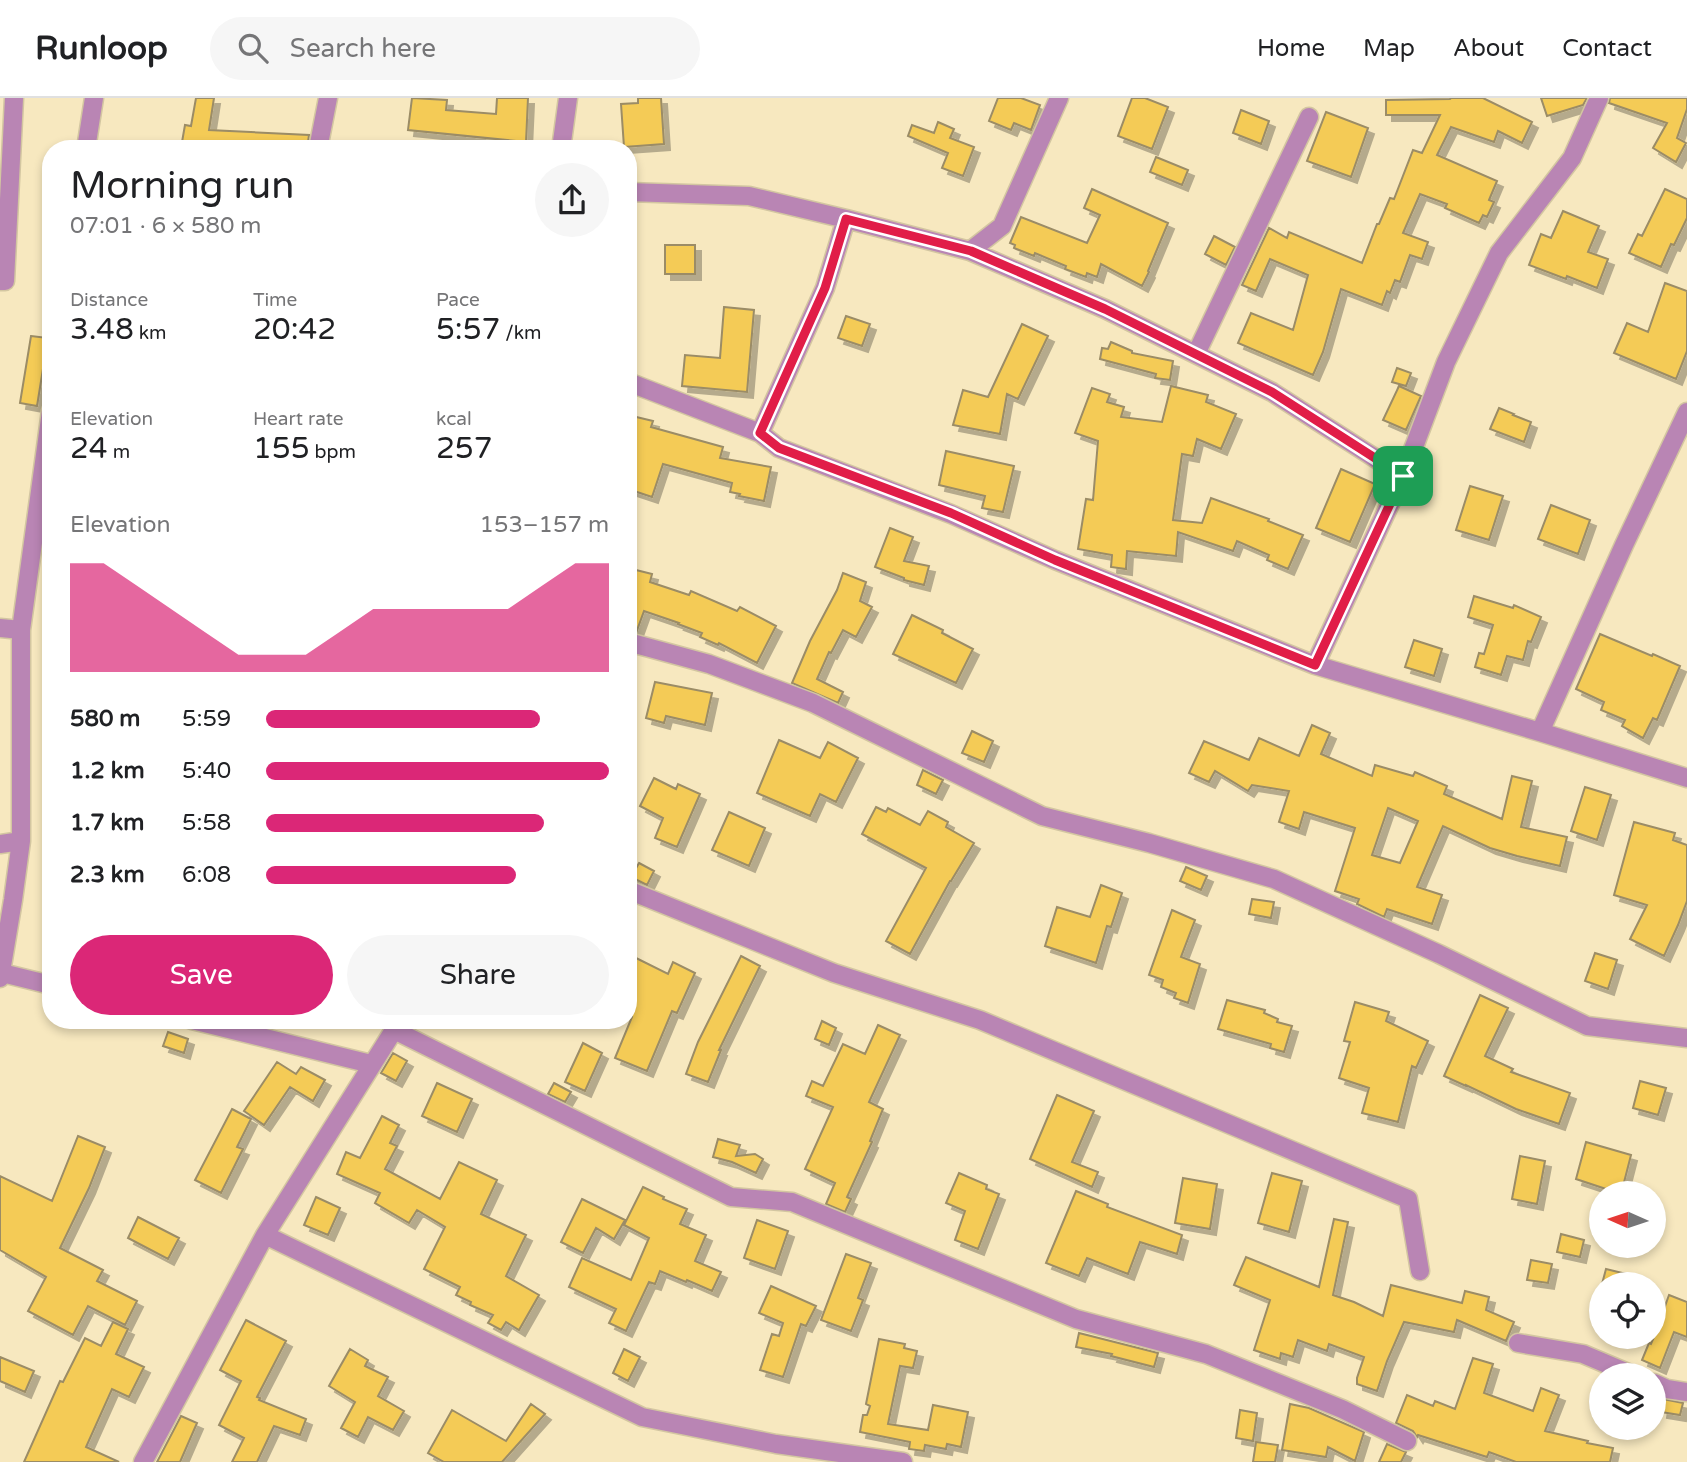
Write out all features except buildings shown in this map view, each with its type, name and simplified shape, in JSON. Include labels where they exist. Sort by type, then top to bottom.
[{"type":"street","points":[[0,281],[5,281],[14,98]]},
{"type":"street","points":[[87,140],[94,98]]},
{"type":"street","points":[[320,140],[328,98]]},
{"type":"street","points":[[562,140],[568,98]]},
{"type":"street","points":[[998,263],[1002,226],[1059,98]]},
{"type":"street","points":[[1315,665],[1403,476],[1446,362],[1499,253],[1572,158],[1599,98]]},
{"type":"street","points":[[1196,354],[1309,117]]},
{"type":"street","points":[[637,192],[749,196],[971,251],[1105,309],[1272,392],[1403,476]]},
{"type":"street","points":[[760,433],[825,288],[846,219]]},
{"type":"street","points":[[971,251],[1002,226]]},
{"type":"street","points":[[637,385],[760,433],[779,448],[951,513],[1055,560],[1315,665],[1687,778]]},
{"type":"street","points":[[1540,732],[1687,412]]},
{"type":"street","points":[[42,477],[21,630],[21,841],[1,976],[42,983]]},
{"type":"street","points":[[0,628],[21,630]]},
{"type":"street","points":[[637,644],[709,664],[813,703],[1042,816],[1274,879],[1439,954],[1587,1026],[1687,1038]]},
{"type":"street","points":[[0,844],[21,841]]},
{"type":"street","points":[[637,894],[834,973],[980,1020],[1408,1199],[1420,1271]]},
{"type":"street","points":[[239,1029],[371,1063]]},
{"type":"street","points":[[143,1462],[265,1235],[393,1029]]},
{"type":"street","points":[[404,1029],[731,1196],[792,1202],[1076,1319],[1206,1354],[1342,1409],[1407,1441]]},
{"type":"street","points":[[265,1235],[642,1417],[776,1444],[903,1462]]},
{"type":"street","points":[[1518,1343],[1583,1354],[1604,1363]]},
{"type":"street","points":[[1666,1389],[1687,1392]]},
{"type":"route","points":[[846,219],[971,251],[1105,309],[1272,392],[1403,476],[1315,665],[1055,560],[951,513],[779,448],[760,433],[825,288],[846,219]]}]
